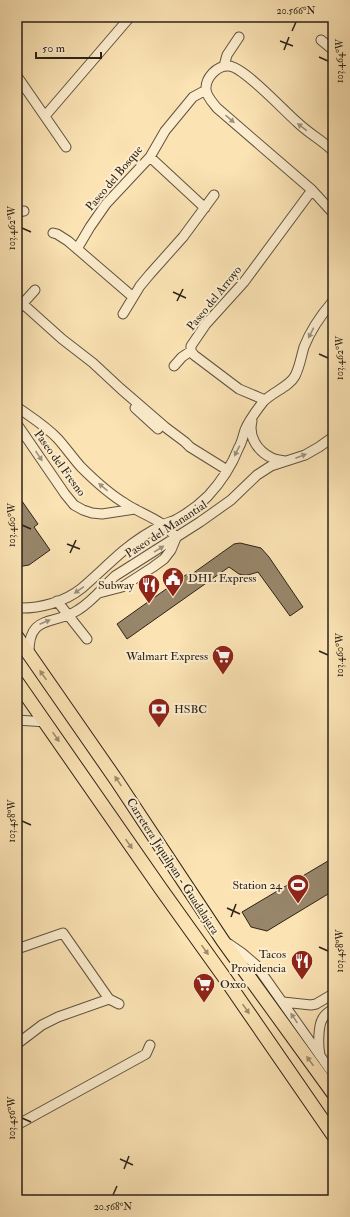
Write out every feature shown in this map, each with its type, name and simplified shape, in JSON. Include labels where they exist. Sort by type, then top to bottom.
[{"type":"highway","name":"Carretera Jiquilpan - Guadalajara","points":[[17,637],[117,781],[223,941],[333,1093]]},
{"type":"highway","name":"Carretera Jiquilpan - Guadalajara","points":[[17,682],[333,1135]]},
{"type":"street","points":[[44,116],[130,17]]},
{"type":"street","points":[[224,66],[227,55],[239,37]]},
{"type":"street","points":[[321,40],[333,50]]},
{"type":"street","points":[[333,151],[298,123],[246,74],[236,68],[224,66],[216,70],[210,76],[206,90],[208,96],[217,108],[312,190],[333,213]]},
{"type":"street","points":[[17,76],[66,147]]},
{"type":"street","name":"Paseo del Bosque","points":[[77,249],[106,204],[150,157],[165,131],[180,112],[193,97],[206,90]]},
{"type":"street","points":[[150,157],[205,208]]},
{"type":"street","name":"Paseo del Arroyo","points":[[191,351],[191,346],[206,324],[244,282],[312,190]]},
{"type":"street","points":[[123,314],[133,297],[150,274],[183,237],[214,195]]},
{"type":"street","points":[[53,233],[62,237],[77,249],[133,297]]},
{"type":"street","points":[[35,290],[20,307],[93,363],[121,390],[138,412],[153,425],[183,447],[190,447],[227,470]]},
{"type":"street","name":"Paseo del Manantial","points":[[17,608],[31,608],[56,601],[76,592],[132,543],[164,524],[176,520],[192,510],[208,496],[227,470],[239,448],[245,430],[255,412],[264,400],[277,390],[287,385],[294,377],[310,334],[318,319],[333,301]]},
{"type":"street","points":[[174,366],[191,351],[194,355],[239,389],[264,400]]},
{"type":"street","name":"Paseo del Fresno","points":[[17,407],[46,428],[58,439],[94,480],[112,495],[164,524],[176,538]]},
{"type":"street","points":[[255,412],[251,427],[252,437],[256,444],[263,452],[272,458],[286,461]]},
{"type":"street","name":"Paseo del Fresno","points":[[17,424],[74,505],[92,513],[102,514],[135,509]]},
{"type":"street","name":"Paseo del Manantial","points":[[29,654],[30,637],[37,627],[48,620],[68,616],[88,603],[115,576],[176,538],[231,500],[257,475],[272,466],[310,452],[333,437]]},
{"type":"street","points":[[56,601],[86,639]]},
{"type":"street","points":[[17,720],[46,722]]},
{"type":"street","points":[[17,949],[64,930],[109,999],[119,1004]]},
{"type":"street","points":[[223,941],[242,953],[256,965],[333,1074]]},
{"type":"street","points":[[283,1002],[312,1005],[333,994]]},
{"type":"street","points":[[17,1044],[42,1025],[58,1017],[109,999]]},
{"type":"street","points":[[320,1056],[319,1042],[321,1022],[323,1018],[333,1009]]},
{"type":"street","points":[[17,1125],[146,1054],[150,1045]]},
{"type":"building","points":[[17,494],[38,524],[34,527],[50,550],[29,565],[17,567],[17,532],[21,529],[17,523]]},
{"type":"building","points":[[240,543],[261,548],[269,557],[303,607],[290,616],[258,572],[243,575],[229,567],[127,639],[117,624],[190,572],[192,574],[234,544]]},
{"type":"building","points":[[333,858],[333,891],[267,931],[251,927],[242,912]]},
{"type":"place","name":"DHL Express","points":[[173,598]]},
{"type":"place","name":"Subway","points":[[149,604]]},
{"type":"place","name":"Walmart Express","points":[[223,676]]},
{"type":"place","name":"HSBC","points":[[159,728]]},
{"type":"place","name":"Station 24","points":[[298,904]]},
{"type":"place","name":"Tacos Providencia","points":[[302,980]]},
{"type":"place","name":"Oxxo","points":[[204,1004]]}]
